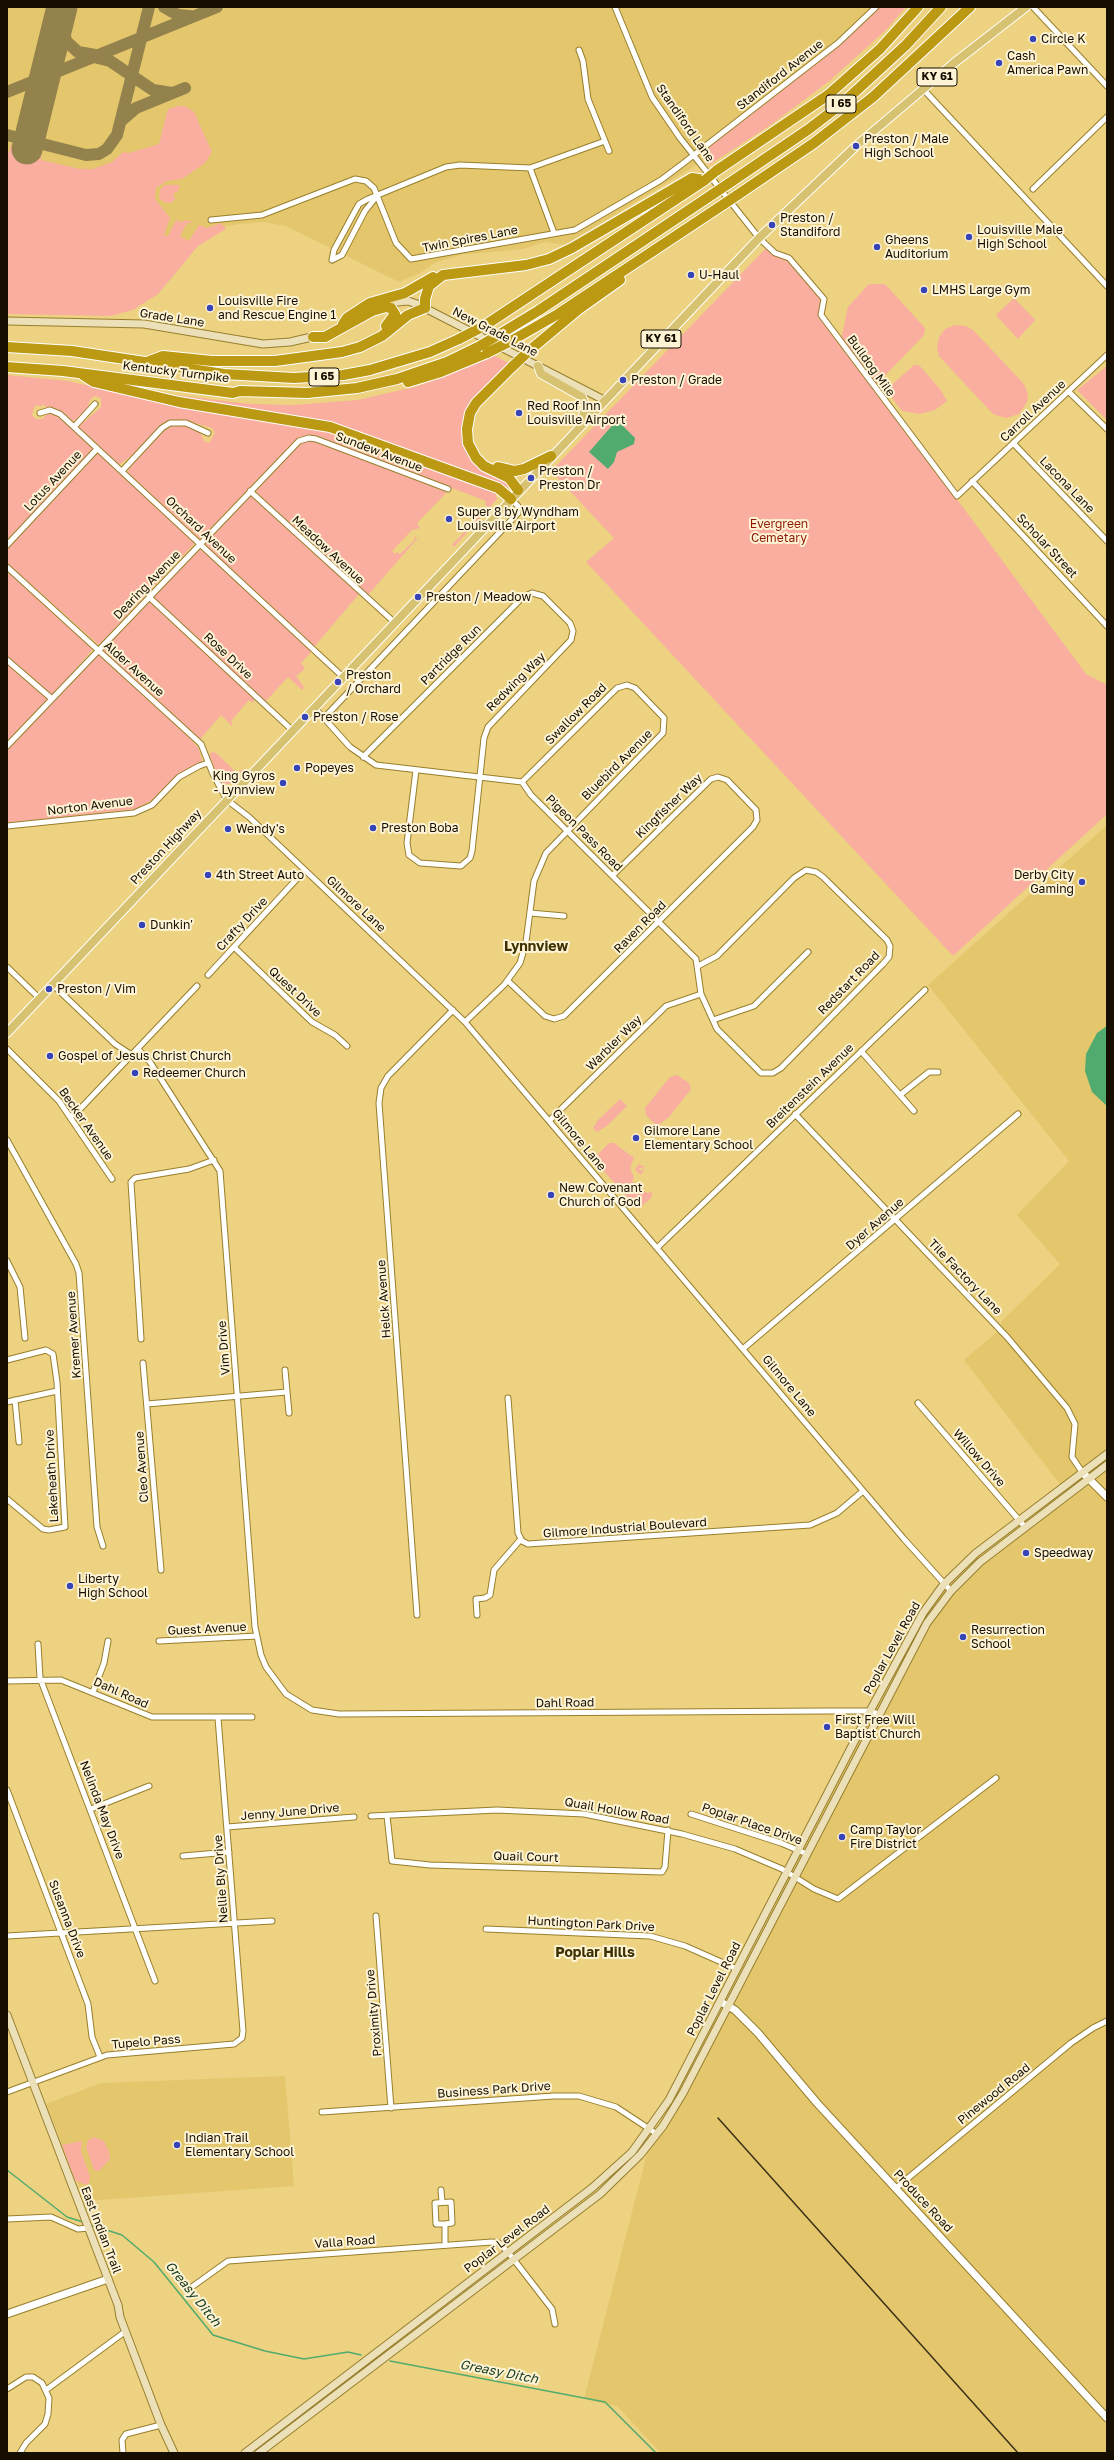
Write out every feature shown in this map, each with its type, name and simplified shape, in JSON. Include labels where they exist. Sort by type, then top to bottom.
[{"type":"highway","name":"I 65","points":[[7,347],[72,351],[224,374],[273,378],[334,376],[370,370],[407,359],[459,339],[484,326],[716,172],[828,94],[880,49],[918,7]]},
{"type":"highway","name":"Kentucky Turnpike","points":[[7,367],[79,374],[233,393],[240,391],[307,393],[357,388],[411,374],[448,362],[478,347],[538,311],[809,129],[844,102],[906,45],[940,7]]},
{"type":"highway","points":[[233,393],[240,397],[284,400],[354,394],[425,378],[487,353],[511,341],[558,314],[814,143],[873,97],[970,7]]},
{"type":"highway","points":[[147,362],[163,356],[212,361],[268,361],[351,350],[375,340],[405,316],[426,308],[424,299],[429,286],[443,275],[531,264],[558,256],[692,178],[704,180]]},
{"type":"highway","points":[[518,490],[509,478],[484,466],[476,458],[468,443],[467,433],[467,420],[473,407],[530,350],[579,309],[665,249],[668,241]]},
{"type":"highway","points":[[343,324],[347,318],[370,303],[406,293],[447,270],[493,265],[500,268]]},
{"type":"highway","points":[[312,337],[325,337],[381,308],[388,307],[393,310],[393,320],[382,330],[362,342],[337,351]]},
{"type":"highway","points":[[79,374],[94,382],[179,402],[330,427],[498,488],[510,499]]},
{"type":"highway","points":[[467,433],[474,449],[482,459],[504,469],[524,469],[551,456]]},
{"type":"main road","name":"Preston Highway","points":[[7,1033],[518,490],[759,238],[808,190],[923,89],[1026,7]]},
{"type":"main road","name":"New Grade Lane","points":[[373,307],[392,301],[408,301],[426,308],[604,400]]},
{"type":"main road","name":"Grade Lane","points":[[7,321],[144,324],[263,344],[312,337],[343,324],[373,307]]},
{"type":"main road","points":[[538,366],[542,374],[577,392],[584,399],[585,412],[577,429]]},
{"type":"main road","name":"Poplar Level Road","points":[[245,2453],[604,2179],[632,2152],[650,2129],[669,2100],[911,1634],[944,1584],[976,1552],[1107,1454]]},
{"type":"main road","name":"Poplar Level Road","points":[[259,2453],[610,2186],[640,2156],[658,2134],[683,2093],[729,2007],[927,1623],[951,1591],[980,1562],[1025,1526],[1107,1465]]},
{"type":"main road","name":"East Indian Trail","points":[[7,2015],[89,2228],[161,2426],[174,2453]]},
{"type":"main road","points":[[604,2179],[610,2186]]},
{"type":"street","name":"Standiford Lane","points":[[616,7],[652,97],[694,155],[759,238]]},
{"type":"street","name":"Standiford Avenue","points":[[694,155],[838,43],[876,7]]},
{"type":"street","points":[[1033,7],[1107,86]]},
{"type":"street","points":[[579,50],[583,61],[588,99],[609,151]]},
{"type":"street","points":[[923,89],[1107,286]]},
{"type":"street","points":[[1032,188],[1107,117]]},
{"type":"street","points":[[378,196],[365,211],[342,255],[332,260],[334,250],[359,204],[378,196],[451,166],[530,168],[605,141]]},
{"type":"street","name":"Twin Spires Lane","points":[[211,220],[262,215],[355,179],[369,182],[378,196],[396,243],[411,259],[575,230],[661,180],[694,155]]},
{"type":"street","points":[[530,168],[554,233]]},
{"type":"street","name":"Bulldog Mile","points":[[759,238],[775,253],[789,258],[824,299],[821,315],[957,496],[972,480]]},
{"type":"street","name":"Carroll Avenue","points":[[972,480],[1069,392],[1107,355]]},
{"type":"street","points":[[1069,392],[1107,429]]},
{"type":"street","points":[[74,427],[95,404]]},
{"type":"street","name":"Orchard Avenue","points":[[40,413],[48,410],[57,411],[342,677]]},
{"type":"street","points":[[122,471],[162,428],[170,423],[186,423],[208,433]]},
{"type":"street","name":"Sundew Avenue","points":[[303,439],[316,439],[448,489]]},
{"type":"street","name":"Dearing Avenue","points":[[7,746],[293,446],[303,439]]},
{"type":"street","name":"Lacona Lane","points":[[1013,443],[1107,540]]},
{"type":"street","name":"Lotus Avenue","points":[[7,545],[97,449]]},
{"type":"street","name":"Scholar Street","points":[[972,480],[1107,626]]},
{"type":"street","name":"Meadow Avenue","points":[[250,491],[394,622]]},
{"type":"street","points":[[324,718],[518,513],[518,506],[510,499]]},
{"type":"street","name":"Alder Avenue","points":[[7,567],[201,744],[208,763],[227,800]]},
{"type":"street","name":"Partridge Run","points":[[363,757],[524,596],[538,594],[558,611]]},
{"type":"street","name":"Rose Drive","points":[[149,597],[292,730]]},
{"type":"street","name":"Redwing Way","points":[[416,770],[408,852],[412,859],[420,863],[455,867],[467,862],[472,851],[484,738],[490,723],[571,640],[572,626],[558,611]]},
{"type":"street","points":[[7,660],[52,699]]},
{"type":"street","name":"Swallow Road","points":[[522,782],[617,688],[631,686],[650,702]]},
{"type":"street","name":"Bluebird Avenue","points":[[465,1022],[514,974],[524,950],[534,881],[538,867],[548,849],[663,733],[664,718],[650,702]]},
{"type":"street","points":[[314,707],[363,757],[376,765],[522,782]]},
{"type":"street","name":"Norton Avenue","points":[[7,826],[134,813],[152,804],[179,777],[198,766],[208,763]]},
{"type":"street","name":"Kingfisher Way","points":[[612,876],[708,780],[715,778],[724,779],[744,796]]},
{"type":"street","name":"Pigeon Pass Road","points":[[522,782],[531,795],[696,959],[701,994],[723,1038],[758,1072],[767,1074]]},
{"type":"street","name":"Raven Road","points":[[508,981],[545,1016],[554,1019],[562,1018],[753,827],[757,820],[756,810],[744,796]]},
{"type":"street","name":"Gilmore Lane","points":[[227,800],[249,817],[465,1022],[744,1348],[863,1491],[951,1591]]},
{"type":"street","name":"Crafty Drive","points":[[208,975],[305,870]]},
{"type":"street","name":"Redstart Road","points":[[698,966],[717,956],[800,873],[806,870],[816,872],[828,881],[886,940],[890,946],[889,957],[780,1068],[767,1074]]},
{"type":"street","points":[[530,913],[564,916]]},
{"type":"street","name":"Quest Drive","points":[[234,947],[312,1022],[335,1034],[347,1046]]},
{"type":"street","points":[[713,1020],[754,1006],[808,952]]},
{"type":"street","points":[[7,967],[40,998]]},
{"type":"street","points":[[53,985],[115,1044],[130,1054]]},
{"type":"street","points":[[70,1117],[80,1109],[130,1054],[138,1049],[197,986]]},
{"type":"street","name":"Breitenstein Avenue","points":[[658,1247],[925,990]]},
{"type":"street","name":"Warbler Way","points":[[550,1120],[666,1006],[701,994]]},
{"type":"street","name":"Helck Avenue","points":[[418,1615],[379,1103],[382,1088],[388,1076],[453,1010]]},
{"type":"street","name":"Becker Avenue","points":[[7,1049],[53,1094],[112,1179]]},
{"type":"street","name":"Vim Drive","points":[[138,1049],[150,1062],[219,1168],[257,1636],[268,1670]]},
{"type":"street","points":[[861,1051],[914,1111]]},
{"type":"street","points":[[900,1095],[929,1072],[938,1072]]},
{"type":"street","name":"Tile Factory Lane","points":[[795,1114],[1007,1336],[1070,1412],[1075,1428],[1072,1453],[1082,1472]]},
{"type":"street","name":"Dyer Avenue","points":[[744,1348],[1018,1114]]},
{"type":"street","name":"Kremer Avenue","points":[[7,1140],[77,1267],[98,1527],[103,1546]]},
{"type":"street","points":[[141,1339],[130,1185],[135,1178],[189,1169],[214,1160]]},
{"type":"street","points":[[7,1261],[20,1287],[25,1338]]},
{"type":"street","points":[[7,1360],[50,1351],[54,1356],[57,1391],[7,1402]]},
{"type":"street","name":"Cleo Avenue","points":[[143,1363],[161,1570]]},
{"type":"street","points":[[285,1370],[290,1413]]},
{"type":"street","name":"Lakeheath Drive","points":[[7,1499],[43,1529],[49,1530],[65,1527],[57,1391]]},
{"type":"street","points":[[147,1404],[287,1392]]},
{"type":"street","points":[[477,1615],[476,1599],[485,1598],[490,1595],[494,1570],[521,1540],[518,1533],[508,1398]]},
{"type":"street","points":[[15,1400],[19,1442]]},
{"type":"street","name":"Willow Drive","points":[[918,1403],[1025,1526]]},
{"type":"street","points":[[1082,1472],[1107,1497]]},
{"type":"street","name":"Gilmore Industrial Boulevard","points":[[521,1540],[528,1544],[545,1544],[808,1525],[837,1513],[863,1491]]},
{"type":"street","name":"Guest Avenue","points":[[159,1641],[257,1636]]},
{"type":"street","points":[[93,1692],[104,1663],[108,1641]]},
{"type":"street","name":"Nelinda May Drive","points":[[38,1644],[41,1680],[155,1981]]},
{"type":"street","name":"Dahl Road","points":[[268,1670],[279,1687],[294,1700],[316,1711],[339,1714],[870,1711],[879,1714]]},
{"type":"street","name":"Dahl Road","points":[[7,1681],[61,1680],[152,1717],[252,1717]]},
{"type":"street","name":"Nellie Bly Drive","points":[[218,1718],[235,1923],[242,2038]]},
{"type":"street","name":"Quail Hollow Road","points":[[387,1816],[470,1810],[559,1811],[668,1830],[746,1853],[788,1872],[830,1897],[841,1898],[996,1778]]},
{"type":"street","points":[[91,1809],[149,1786]]},
{"type":"street","name":"Susanna Drive","points":[[7,1790],[88,2004],[92,2037],[100,2057]]},
{"type":"street","name":"Poplar Place Drive","points":[[691,1814],[807,1854]]},
{"type":"street","points":[[371,1816],[387,1816]]},
{"type":"street","name":"Quail Court","points":[[387,1816],[392,1861],[430,1865],[662,1872],[665,1867],[668,1830]]},
{"type":"street","name":"Jenny June Drive","points":[[227,1827],[354,1817]]},
{"type":"street","points":[[183,1856],[229,1852]]},
{"type":"street","name":"Proximity Drive","points":[[376,1916],[391,2108]]},
{"type":"street","points":[[7,1936],[272,1921]]},
{"type":"street","name":"Huntington Park Drive","points":[[486,1929],[650,1936],[685,1946],[737,1969]]},
{"type":"street","name":"Produce Road","points":[[721,2002],[729,2007],[758,2033],[817,2103],[1107,2418]]},
{"type":"street","name":"Pinewood Road","points":[[896,2188],[1071,2043],[1093,2028],[1107,2022]]},
{"type":"street","name":"Tupelo Pass","points":[[7,2092],[100,2057],[120,2053],[234,2044],[242,2038]]},
{"type":"street","name":"Business Park Drive","points":[[322,2112],[554,2096],[578,2096],[616,2107],[658,2134]]},
{"type":"street","points":[[441,2190],[442,2202]]},
{"type":"street","points":[[442,2202],[451,2202],[452,2223],[436,2224],[435,2203],[442,2202]]},
{"type":"street","points":[[7,2219],[51,2217],[78,2229],[89,2228]]},
{"type":"street","points":[[445,2224],[445,2245]]},
{"type":"street","name":"Valla Road","points":[[189,2289],[228,2261],[492,2242],[499,2243],[514,2259],[552,2309],[555,2324]]},
{"type":"street","points":[[7,2314],[108,2279]]},
{"type":"street","points":[[46,2390],[126,2331]]},
{"type":"street","points":[[7,2389],[29,2377],[38,2380],[46,2390],[49,2405],[47,2420],[42,2428],[23,2446],[20,2453]]},
{"type":"street","points":[[123,2453],[122,2440],[126,2434],[161,2426]]},
{"type":"shaded area","points":[[7,7],[891,7],[823,69],[690,169],[565,245],[545,242],[523,249],[461,255],[436,262],[420,273],[399,282],[286,226],[263,222],[239,224],[217,228],[166,275],[7,313]]},
{"type":"shaded area","points":[[617,420],[635,438],[634,444],[617,452],[614,462],[608,469],[589,452]]},
{"type":"shaded area","points":[[1107,825],[1107,2453],[661,2453],[617,2406],[584,2399],[652,2134],[673,2102],[726,2003],[776,1904],[787,1872],[923,1613],[976,1553],[1062,1487],[964,1360],[998,1331],[1002,1321],[1060,1264],[1017,1215],[1069,1161],[928,985]]},
{"type":"shaded area","points":[[1107,1026],[1107,1106],[1092,1092],[1085,1071],[1086,1054],[1097,1033]]},
{"type":"shaded area","name":"Indian Trail Elementary School","points":[[285,2076],[294,2186],[85,2201],[46,2104],[101,2083]]},
{"type":"green space","points":[[881,7],[906,7],[886,30],[828,82],[769,126],[709,165],[703,155],[711,145],[847,38]]},
{"type":"green space","points":[[185,106],[194,112],[212,152],[205,163],[182,179],[167,181],[156,188],[155,199],[170,218],[164,235],[168,236],[176,220],[181,222],[186,220],[194,223],[187,223],[180,236],[189,241],[199,225],[207,228],[221,223],[226,229],[198,246],[158,294],[133,310],[110,316],[7,314],[7,152],[9,152],[11,145],[42,153],[41,160],[80,169],[93,169],[112,162],[123,152],[129,153],[159,144],[168,109]]},
{"type":"green space","points":[[164,185],[180,185],[177,193],[175,192],[173,196],[176,198],[171,203],[164,202],[159,198],[160,190]]},
{"type":"green space","name":"Evergreen Cemetary","points":[[768,246],[775,253],[789,258],[824,299],[821,315],[1086,674],[1107,685],[1107,814],[953,956],[586,562],[614,538],[551,471]]},
{"type":"green space","points":[[869,284],[885,284],[925,328],[924,335],[876,385],[841,340],[848,307]]},
{"type":"green space","points":[[1014,298],[1035,320],[1018,339],[996,315]]},
{"type":"green space","points":[[955,325],[966,326],[973,330],[1024,384],[1028,394],[1027,402],[1019,414],[1006,418],[993,414],[939,356],[937,347],[939,337],[945,329]]},
{"type":"green space","points":[[495,356],[511,364],[470,403],[464,415],[462,429],[464,443],[511,486],[509,488],[357,434],[209,405],[160,393],[249,404],[293,405],[358,400],[418,386]]},
{"type":"green space","points":[[914,365],[919,365],[940,389],[947,401],[935,410],[920,414],[902,411],[886,390]]},
{"type":"green space","points":[[1107,366],[1107,420],[1077,390]]},
{"type":"green space","points":[[7,375],[68,381],[188,408],[304,425],[345,436],[495,492],[497,499],[454,547],[452,545],[488,507],[485,504],[486,501],[317,437],[305,436],[299,437],[200,539],[129,474],[128,470],[160,433],[171,425],[183,424],[198,428],[204,441],[209,443],[215,433],[212,428],[188,421],[170,420],[161,426],[135,453],[119,465],[78,427],[101,407],[101,398],[94,396],[90,400],[87,409],[74,422],[58,409],[45,407],[43,404],[40,407],[38,405],[34,407],[32,415],[36,419],[42,419],[49,412],[56,413],[93,449],[7,542]]},
{"type":"green space","points":[[305,440],[315,441],[447,492],[417,523],[420,528],[412,530],[392,551],[395,554],[397,552],[400,554],[415,540],[414,536],[427,547],[417,539],[367,596],[255,491],[295,445]]},
{"type":"green space","points":[[98,451],[195,543],[99,645],[7,563],[7,547]]},
{"type":"green space","points":[[248,497],[253,497],[359,594],[314,647],[203,543]]},
{"type":"green space","points":[[198,550],[203,550],[312,651],[301,663],[305,669],[296,676],[304,687],[302,690],[288,677],[265,702],[155,599],[154,595]]},
{"type":"green space","points":[[7,569],[93,649],[54,694],[49,694],[7,656]]},
{"type":"green space","points":[[147,602],[152,602],[253,695],[253,703],[249,700],[231,721],[233,727],[221,715],[201,738],[201,742],[104,652],[103,649]]},
{"type":"green space","points":[[98,654],[188,736],[199,749],[202,761],[178,775],[154,799],[136,809],[7,823],[7,749]]},
{"type":"green space","points":[[7,662],[48,699],[7,744]]},
{"type":"green space","points":[[212,752],[216,753],[237,773],[245,768],[230,784],[224,784],[228,786],[223,784],[216,772],[209,755]]},
{"type":"green space","points":[[677,1075],[689,1083],[691,1089],[669,1117],[657,1126],[646,1115],[645,1108],[670,1077]]},
{"type":"green space","points":[[620,1099],[627,1106],[607,1126],[597,1132],[593,1128],[598,1120]]},
{"type":"green space","points":[[609,1143],[614,1143],[634,1158],[630,1168],[634,1178],[632,1181],[647,1193],[652,1192],[651,1198],[638,1209],[593,1159]]},
{"type":"green space","points":[[639,1164],[645,1167],[639,1168],[640,1171],[645,1168],[641,1175],[635,1170]]},
{"type":"green space","points":[[94,2137],[104,2141],[110,2154],[104,2156],[110,2155],[110,2159],[99,2171],[94,2170],[86,2147],[88,2140]]},
{"type":"green space","points":[[82,2141],[81,2152],[90,2176],[89,2183],[86,2185],[75,2180],[62,2145]]},
{"type":"waterway","name":"Greasy Ditch","points":[[7,2170],[67,2217],[83,2222]]},
{"type":"waterway","name":"Greasy Ditch","points":[[91,2225],[122,2235],[154,2262],[213,2335],[265,2351],[304,2359],[348,2352],[361,2355]]},
{"type":"waterway","name":"Greasy Ditch","points":[[390,2361],[605,2402],[656,2453]]},
{"type":"taxiway","points":[[63,7],[60,26],[67,42],[78,52],[95,55]]},
{"type":"taxiway","points":[[7,135],[86,155],[99,154],[107,149],[117,135],[149,7]]},
{"type":"taxiway","points":[[164,7],[178,15],[190,16]]},
{"type":"taxiway","points":[[7,92],[217,7]]},
{"type":"taxiway","points":[[90,56],[110,61],[153,90],[172,93]]},
{"type":"taxiway","points":[[121,121],[136,108],[185,88]]},
{"type":"runway","points":[[27,149],[62,7]]},
{"type":"railway","points":[[718,2118],[1018,2453]]},
{"type":"place","name":"Circle K","points":[[1033,39]]},
{"type":"place","name":"Cash America Pawn","points":[[999,63]]},
{"type":"place","name":"Preston / Male High School","points":[[856,146]]},
{"type":"place","name":"Preston / Standiford","points":[[772,225]]},
{"type":"place","name":"Louisville Male High School","points":[[969,237]]},
{"type":"place","name":"Gheens Auditorium","points":[[877,247]]},
{"type":"place","name":"U-Haul","points":[[691,275]]},
{"type":"place","name":"LMHS Large Gym","points":[[924,290]]},
{"type":"place","name":"Louisville Fire and Rescue Engine 1","points":[[210,308]]},
{"type":"place","name":"Preston / Grade","points":[[623,380]]},
{"type":"place","name":"Red Roof Inn Louisville Airport","points":[[519,413]]},
{"type":"place","name":"Preston / Preston Dr","points":[[531,478]]},
{"type":"place","name":"Super 8 by Wyndham Louisville Airport","points":[[449,519]]},
{"type":"place","name":"Preston / Meadow","points":[[418,597]]},
{"type":"place","name":"Preston / Orchard","points":[[338,682]]},
{"type":"place","name":"Preston / Rose","points":[[305,717]]},
{"type":"place","name":"Popeyes","points":[[297,768]]},
{"type":"place","name":"King Gyros - Lynnview","points":[[283,783]]},
{"type":"place","name":"Preston Boba","points":[[373,828]]},
{"type":"place","name":"Wendy's","points":[[228,829]]},
{"type":"place","name":"4th Street Auto","points":[[208,875]]},
{"type":"place","name":"Derby City Gaming","points":[[1082,882]]},
{"type":"place","name":"Dunkin'","points":[[142,925]]},
{"type":"place","name":"Preston / Vim","points":[[49,989]]},
{"type":"place","name":"Gospel of Jesus Christ Church","points":[[50,1056]]},
{"type":"place","name":"Redeemer Church","points":[[135,1073]]},
{"type":"place","name":"Gilmore Lane Elementary School","points":[[636,1138]]},
{"type":"place","name":"New Covenant Church of God","points":[[551,1195]]},
{"type":"place","name":"Speedway","points":[[1026,1553]]},
{"type":"place","name":"Liberty High School","points":[[70,1586]]},
{"type":"place","name":"Resurrection School","points":[[963,1637]]},
{"type":"place","name":"First Free Will Baptist Church","points":[[827,1727]]},
{"type":"place","name":"Camp Taylor Fire District","points":[[842,1837]]},
{"type":"place","name":"Indian Trail Elementary School","points":[[177,2145]]},
{"type":"district","name":"Lynnview","points":[[536,947]]},
{"type":"district","name":"Poplar Hills","points":[[595,1953]]}]
